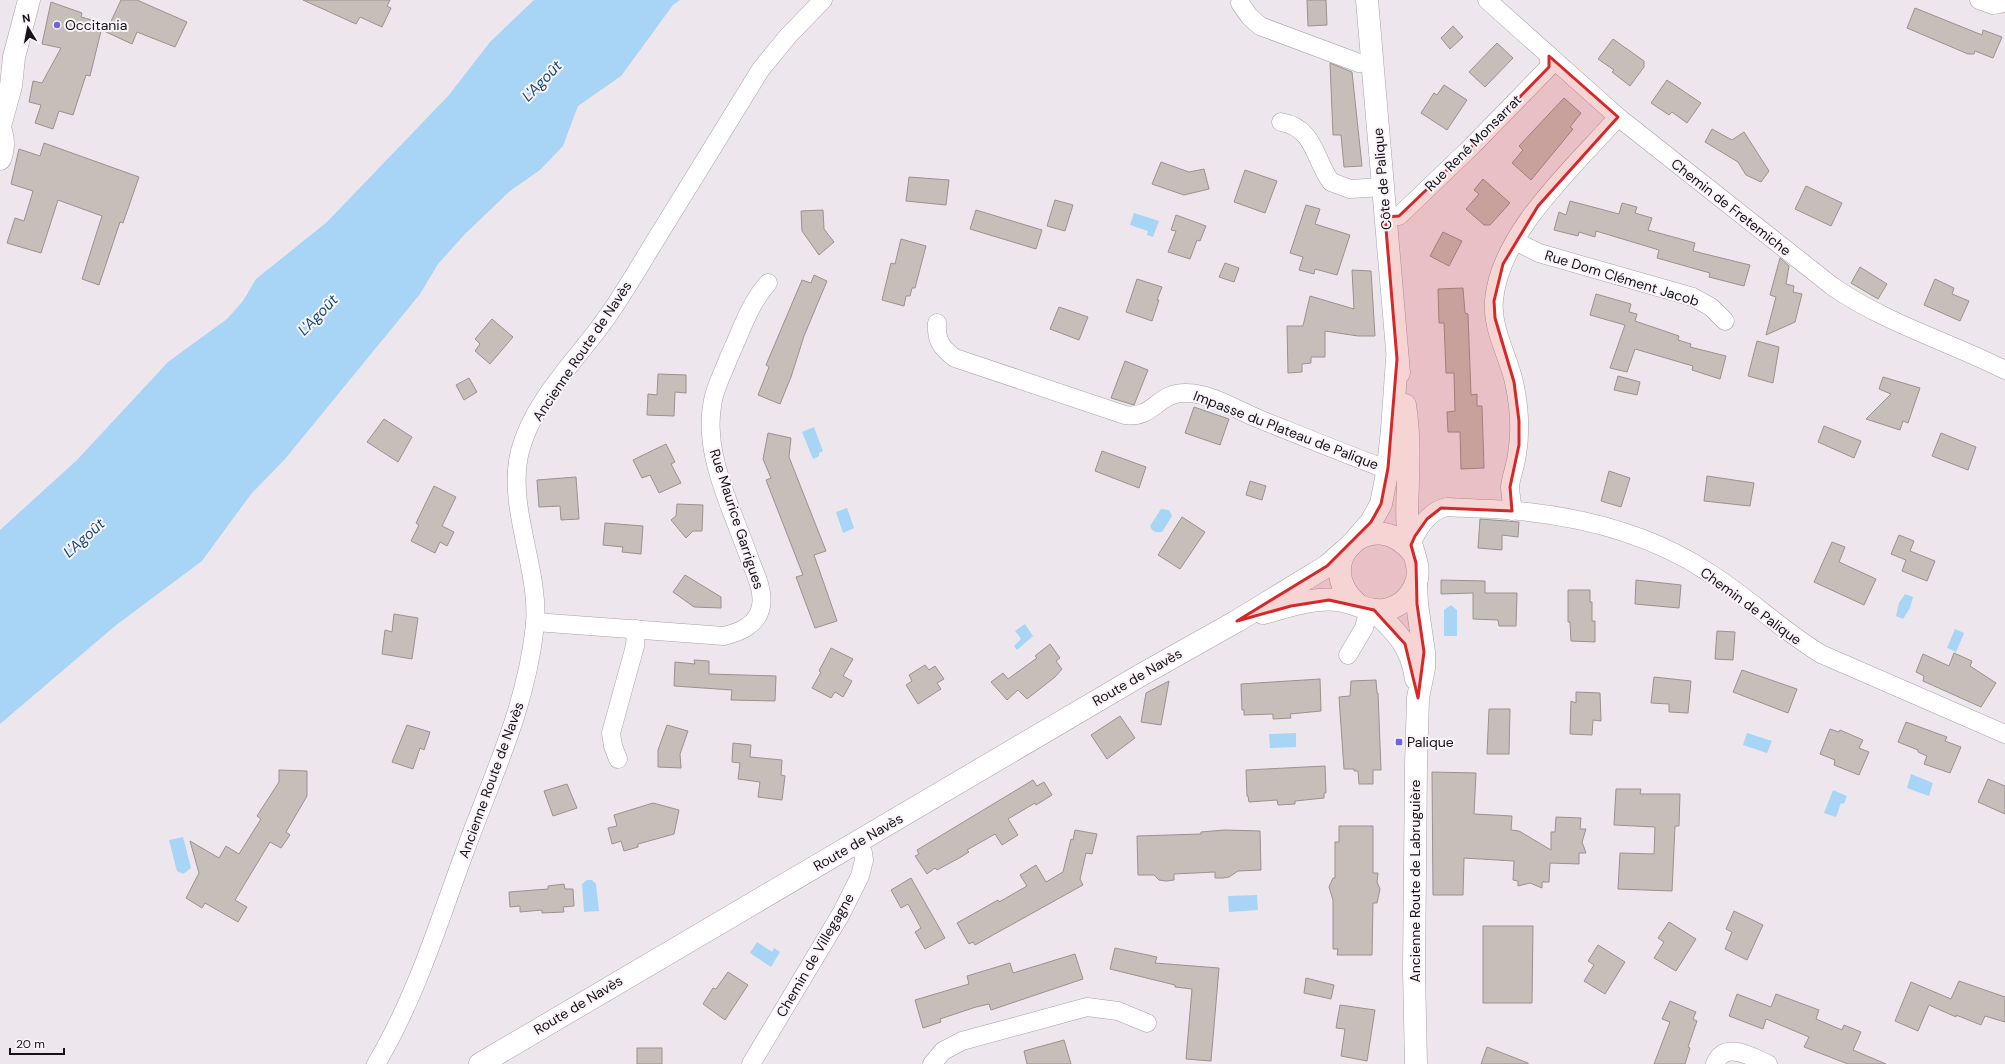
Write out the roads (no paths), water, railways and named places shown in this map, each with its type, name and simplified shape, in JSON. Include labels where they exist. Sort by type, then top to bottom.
[{"type":"main road","points":[[0,159],[3,150],[3,138],[0,127],[11,86],[14,57],[28,0]]},
{"type":"main road","name":"Côte de Palique","points":[[1367,0],[1383,187],[1392,216],[1397,359]]},
{"type":"main road","points":[[0,76],[14,57]]},
{"type":"main road","points":[[1237,621],[1328,566],[1371,522],[1381,504],[1388,468],[1397,359]]},
{"type":"main road","points":[[1397,359],[1406,407],[1408,450],[1407,507],[1412,549],[1418,573],[1416,583],[1417,604],[1424,652],[1424,668],[1418,698]]},
{"type":"main road","points":[[1412,549],[1396,537],[1384,533],[1360,537],[1350,545],[1344,554],[1340,565],[1340,576],[1345,592],[1398,633],[1406,644],[1411,656],[1418,698]]},
{"type":"main road","points":[[1237,621],[1291,606],[1318,601],[1337,600],[1366,608],[1387,610],[1400,604],[1410,595],[1416,583]]},
{"type":"main road","name":"Route de Navès","points":[[480,1064],[1175,655],[1237,621]]},
{"type":"main road","name":"Ancienne Route de Labruguière","points":[[1418,698],[1414,962],[1418,1061]]},
{"type":"street","name":"Ancienne Route de Navès","points":[[376,1064],[394,1034],[413,993],[466,848],[512,731],[523,692],[535,622],[533,587],[517,481],[520,453],[529,429],[547,396],[607,317],[761,69],[788,36],[822,0]]},
{"type":"street","name":"Chemin de Fretemiche","points":[[1487,0],[1618,117],[1772,240],[1848,298],[1886,318],[1952,345],[2005,370]]},
{"type":"street","points":[[1979,0],[1993,5],[2005,3]]},
{"type":"street","points":[[1240,3],[1249,16],[1260,26],[1359,63],[1372,62]]},
{"type":"street","name":"Rue René Monsarrat","points":[[1392,216],[1472,146],[1549,67],[1549,56]]},
{"type":"street","points":[[1512,511],[1513,502],[1510,487],[1519,445],[1519,422],[1514,382],[1495,318],[1494,301],[1501,270],[1515,241],[1538,206],[1618,117]]},
{"type":"street","points":[[1282,122],[1291,123],[1306,136],[1317,153],[1330,182],[1350,189],[1383,187]]},
{"type":"street","name":"Rue Dom Clément Jacob","points":[[1515,241],[1540,253],[1693,297],[1711,307],[1725,320]]},
{"type":"street","name":"Rue Maurice Garrigues","points":[[535,622],[724,636],[738,633],[750,626],[757,617],[761,606],[759,584],[719,473],[711,433],[711,416],[713,398],[728,361],[753,303],[768,283]]},
{"type":"street","name":"Impasse du Plateau de Palique","points":[[936,323],[936,334],[940,343],[946,352],[955,358],[1125,415],[1140,415],[1151,409],[1166,397],[1176,393],[1189,393],[1207,397],[1378,466],[1388,468]]},
{"type":"street","name":"Chemin de Palique","points":[[1412,549],[1420,527],[1441,508],[1527,512],[1596,524],[1640,538],[1706,570],[1727,584],[1801,643],[1821,654],[2005,734]]},
{"type":"street","points":[[1348,655],[1364,628],[1366,608]]},
{"type":"street","points":[[618,759],[613,746],[611,733],[635,646],[636,630]]},
{"type":"street","name":"Chemin de Villegagne","points":[[751,1064],[841,914],[860,876],[864,860],[863,853],[857,843]]},
{"type":"street","points":[[932,1064],[943,1051],[962,1041],[1087,1007],[1118,1010],[1147,1022]]},
{"type":"street","points":[[1715,1064],[1718,1058],[1730,1051],[1737,1052],[1768,1064]]},
{"type":"water","name":"L'Agoût","points":[[534,0],[680,0],[673,5],[621,76],[578,106],[563,146],[540,170],[510,191],[465,234],[438,264],[420,294],[285,459],[251,494],[202,561],[115,626],[0,724],[0,530],[77,460],[168,362],[227,319],[243,301],[256,279],[327,222],[449,95],[490,42]]},
{"type":"water","points":[[1134,213],[1159,221],[1153,237],[1147,235],[1148,231],[1130,225]]},
{"type":"water","points":[[814,427],[823,451],[819,453],[819,456],[813,459],[802,432]]},
{"type":"water","points":[[847,508],[854,528],[843,533],[836,512]]},
{"type":"water","points":[[1161,509],[1169,510],[1172,516],[1162,532],[1153,531],[1150,526]]},
{"type":"water","points":[[1905,594],[1913,597],[1910,608],[1903,619],[1896,616],[1899,603]]},
{"type":"water","points":[[1451,605],[1457,610],[1457,636],[1444,636],[1444,610]]},
{"type":"water","points":[[1025,624],[1033,636],[1017,650],[1014,646],[1021,639],[1015,631]]},
{"type":"water","points":[[1955,629],[1964,633],[1956,652],[1947,648]]},
{"type":"water","points":[[1296,733],[1296,747],[1270,748],[1269,734]]},
{"type":"water","points":[[1747,733],[1772,741],[1767,753],[1743,745]]},
{"type":"water","points":[[1911,774],[1933,783],[1929,796],[1907,788]]},
{"type":"water","points":[[1833,790],[1847,796],[1844,804],[1841,803],[1836,817],[1824,813]]},
{"type":"water","points":[[183,837],[191,868],[183,874],[177,871],[169,840]]},
{"type":"water","points":[[587,880],[592,880],[596,884],[599,911],[584,912],[582,884]]},
{"type":"water","points":[[1257,895],[1258,910],[1229,912],[1228,896]]},
{"type":"water","points":[[757,942],[772,952],[774,948],[780,952],[771,967],[750,953]]},
{"type":"place","name":"Occitania","points":[[57,25]]},
{"type":"place","name":"Palique","points":[[1399,742]]}]
